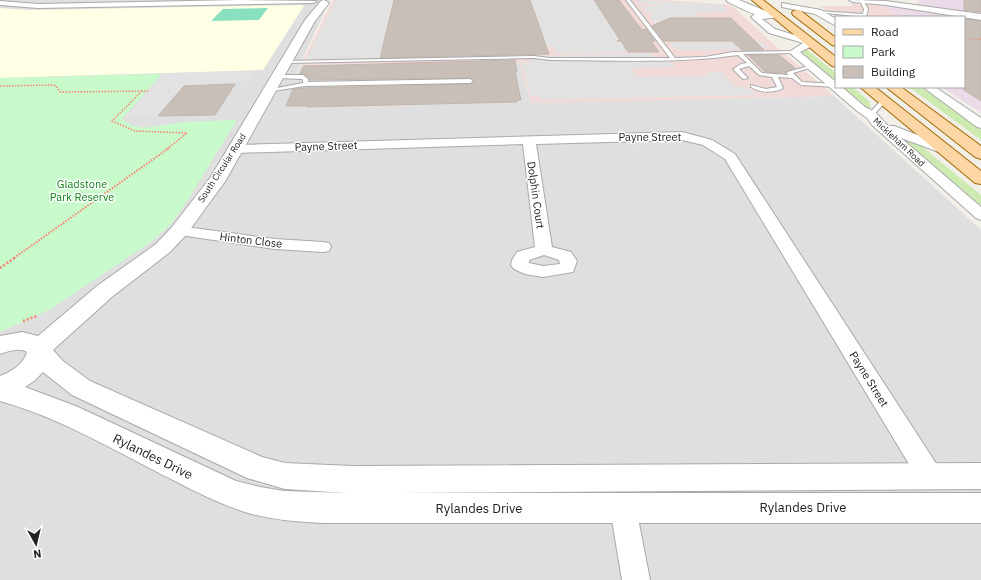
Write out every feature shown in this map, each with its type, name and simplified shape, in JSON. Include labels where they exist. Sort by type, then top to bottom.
[{"type":"main road","points":[[757,0],[835,62]]},
{"type":"main road","points":[[782,2],[835,41]]},
{"type":"main road","name":"Mickleham Road","points":[[868,88],[981,179]]},
{"type":"main road","points":[[894,88],[981,154]]},
{"type":"street","points":[[731,0],[764,14],[776,15]]},
{"type":"street","points":[[853,0],[981,17]]},
{"type":"street","points":[[0,3],[38,6],[316,1]]},
{"type":"street","name":"South Circular Road","points":[[24,346],[106,291],[158,252],[179,231],[213,186],[236,149],[310,20],[309,15],[316,1]]},
{"type":"street","points":[[782,2],[818,12],[835,22]]},
{"type":"street","points":[[776,15],[755,17],[772,32],[811,43]]},
{"type":"street","points":[[794,52],[811,43]]},
{"type":"street","name":"Mickleham Road","points":[[794,52],[834,86]]},
{"type":"street","name":"Mickleham Road","points":[[836,88],[875,120],[981,215]]},
{"type":"street","points":[[929,88],[981,124]]},
{"type":"street","points":[[875,120],[947,151]]},
{"type":"street","name":"Payne Street","points":[[236,149],[682,136],[707,141],[730,157],[930,476]]},
{"type":"street","name":"Dolphin Court","points":[[529,140],[544,250]]},
{"type":"street","name":"Hinton Close","points":[[179,231],[275,244],[323,248]]},
{"type":"street","points":[[0,387],[17,380],[35,365],[39,358],[24,346]]},
{"type":"street","name":"Rylandes Drive","points":[[24,346],[81,388],[258,469],[285,476],[621,494],[981,508]]},
{"type":"street","name":"Rylandes Drive","points":[[0,392],[26,398],[68,415],[223,490],[247,499],[294,507],[621,494],[930,476],[981,476]]},
{"type":"street","points":[[183,470],[207,446]]},
{"type":"street","points":[[930,476],[950,507]]},
{"type":"street","points":[[621,494],[636,580]]},
{"type":"lane","points":[[629,0],[674,58]]},
{"type":"lane","points":[[818,12],[864,16],[866,9],[862,1]]},
{"type":"lane","points":[[282,69],[534,57],[550,59],[705,58],[739,53],[794,52]]},
{"type":"lane","points":[[739,53],[761,74],[794,77]]},
{"type":"lane","points":[[745,78],[736,69],[750,64]]},
{"type":"lane","points":[[811,66],[789,72],[801,83],[834,86]]},
{"type":"lane","points":[[282,69],[303,77],[306,80],[305,84]]},
{"type":"lane","points":[[753,86],[764,91],[772,92],[780,88],[774,75]]},
{"type":"lane","points":[[269,91],[305,84],[470,81]]},
{"type":"lane","points":[[875,120],[873,111],[884,100]]},
{"type":"path","points":[[970,39],[981,39]]},
{"type":"path","points":[[0,86],[53,85],[56,86],[60,92],[149,91]]},
{"type":"path","points":[[0,268],[179,141],[187,133],[135,131],[112,121],[142,91]]},
{"type":"shaded area","points":[[0,0],[330,0],[290,86],[301,65],[519,61],[531,103],[834,96],[981,230],[981,580],[0,580]]},
{"type":"shaded area","points":[[333,0],[667,0],[731,5],[780,50],[834,96],[531,103],[519,61],[301,65]]},
{"type":"shaded area","points":[[336,0],[394,0],[384,40],[389,41],[392,58],[307,58]]},
{"type":"shaded area","points":[[530,0],[585,0],[596,2],[628,52],[557,53],[554,46],[546,47]]},
{"type":"shaded area","points":[[639,0],[722,5],[727,9],[725,12],[645,13],[646,11],[644,8],[639,6],[668,6],[637,3]]},
{"type":"shaded area","points":[[920,0],[981,0],[981,113],[944,88],[965,88],[965,16],[899,16],[880,5],[914,9]]},
{"type":"shaded area","points":[[852,3],[880,5],[899,16],[835,16],[820,6],[852,6]]},
{"type":"shaded area","points":[[304,6],[263,70],[0,78],[0,8],[27,10]]},
{"type":"shaded area","points":[[653,13],[696,13],[700,18],[678,36],[682,41],[665,38],[650,16],[654,15]]},
{"type":"shaded area","points":[[672,42],[762,42],[768,48],[754,48],[759,50],[678,50],[670,45]]},
{"type":"shaded area","points":[[650,53],[652,56],[672,63],[675,67],[631,68],[637,77],[708,76],[706,73],[722,72],[735,87],[748,87],[757,95],[541,100],[540,96],[531,96],[522,63],[531,62],[529,56]]},
{"type":"shaded area","points":[[255,71],[249,81],[184,86],[158,116],[124,117],[164,74]]},
{"type":"green space","points":[[268,8],[259,20],[211,21],[223,9]]},
{"type":"green space","points":[[806,49],[835,72],[835,82],[803,55],[802,52]]},
{"type":"green space","name":"Gladstone Park Reserve","points":[[162,74],[122,119],[131,125],[144,128],[183,122],[237,120],[189,198],[171,224],[151,242],[51,309],[0,332],[0,78]]},
{"type":"green space","points":[[842,88],[854,88],[869,101],[871,108],[866,109]]},
{"type":"green space","points":[[910,88],[922,88],[981,130],[981,140]]},
{"type":"green space","points":[[896,134],[920,145],[981,195],[981,210]]},
{"type":"building","points":[[394,0],[530,0],[549,54],[380,58]]},
{"type":"building","points":[[594,0],[619,0],[642,30],[646,29],[655,41],[651,41],[659,52],[628,52],[621,41],[617,41],[620,40]]},
{"type":"building","points":[[964,0],[981,0],[981,12],[964,10]]},
{"type":"building","points":[[670,18],[731,18],[764,50],[742,50],[732,41],[664,41],[652,26]]},
{"type":"building","points":[[965,19],[981,21],[981,101],[964,90]]},
{"type":"building","points":[[748,55],[779,55],[795,68],[787,71],[786,73],[765,72]]},
{"type":"building","points":[[515,60],[517,72],[515,72],[521,100],[516,100],[517,102],[306,107],[307,106],[286,106],[293,89],[470,84],[474,81],[470,78],[310,80],[304,74],[300,74],[304,66]]},
{"type":"building","points":[[235,84],[215,115],[158,116],[184,86]]}]
